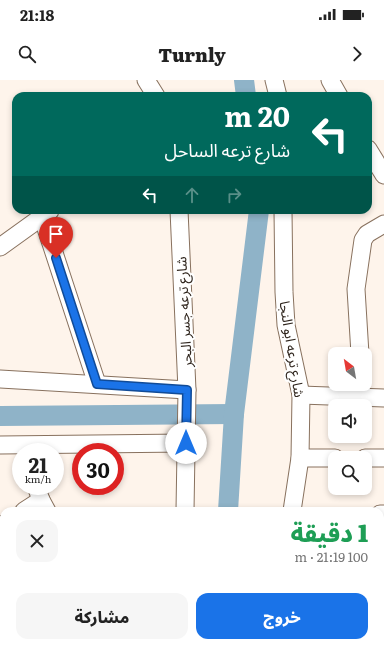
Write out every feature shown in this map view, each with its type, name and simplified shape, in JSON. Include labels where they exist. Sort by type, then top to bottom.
[{"type":"street","points":[[146,80],[154,92]]},
{"type":"street","points":[[274,80],[277,92]]},
{"type":"street","points":[[330,80],[337,92]]},
{"type":"street","points":[[372,156],[384,176]]},
{"type":"street","points":[[0,247],[45,214]]},
{"type":"street","points":[[46,214],[97,384]]},
{"type":"street","name":"شارع ترعه جسر البحر","points":[[179,214],[187,390],[185,507]]},
{"type":"street","name":"شارع ترعه ابو النجا","points":[[283,214],[286,325],[301,396],[300,458],[293,507]]},
{"type":"street","points":[[360,347],[356,289],[363,240],[367,234],[384,224]]},
{"type":"street","points":[[0,378],[187,390]]},
{"type":"street","points":[[301,396],[363,391],[384,398]]},
{"type":"street","points":[[64,447],[186,443]]},
{"type":"street","points":[[0,445],[12,446]]},
{"type":"street","points":[[300,458],[328,458]]},
{"type":"street","points":[[372,458],[384,458]]},
{"type":"street","points":[[30,507],[41,499]]},
{"type":"waterway","points":[[244,80],[246,92]]},
{"type":"waterway","points":[[228,507],[234,414],[259,214]]},
{"type":"waterway","points":[[0,416],[234,414]]},
{"type":"route","points":[[56,258],[97,384],[187,390],[186,443]]}]
